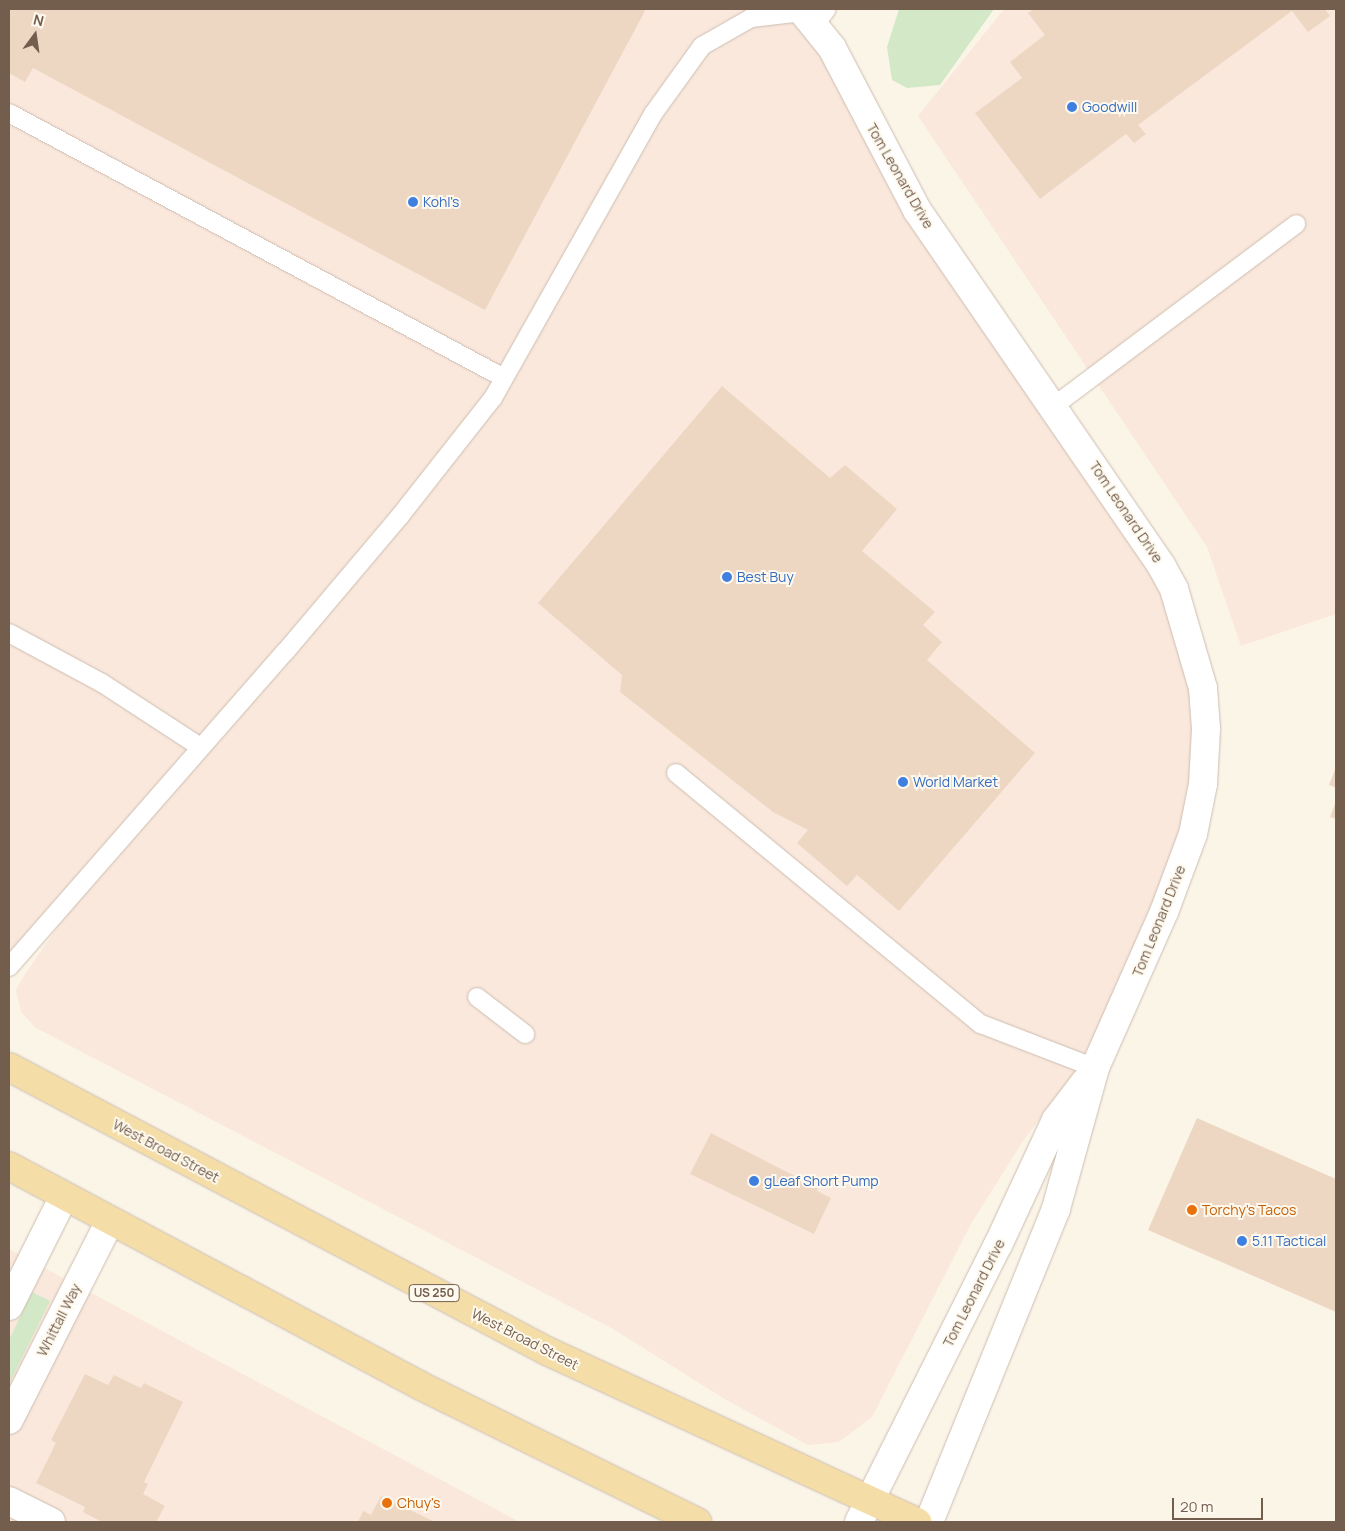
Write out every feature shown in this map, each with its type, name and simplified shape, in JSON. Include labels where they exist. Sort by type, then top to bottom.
[{"type":"main road","name":"West Broad Street","points":[[9,1067],[547,1352],[864,1512],[917,1522]]},
{"type":"main road","points":[[9,1166],[429,1390],[697,1522]]},
{"type":"street","name":"Tom Leonard Drive","points":[[811,14],[832,48],[917,210],[1142,535],[1174,589],[1197,660],[1206,729],[1204,784],[1193,834],[1164,912],[1095,1068],[1056,1209],[929,1522]]},
{"type":"street","name":"Tom Leonard Drive","points":[[864,1512],[998,1244],[1056,1120],[1095,1068]]},
{"type":"street","points":[[9,1306],[64,1196]]},
{"type":"street","name":"Whittall Way","points":[[9,1420],[110,1221]]},
{"type":"street","points":[[9,1501],[52,1522]]},
{"type":"lane","points":[[9,967],[400,516],[493,398],[652,114],[702,46],[751,18],[811,14]]},
{"type":"lane","points":[[9,113],[504,378]]},
{"type":"lane","points":[[1054,406],[1296,224]]},
{"type":"lane","points":[[9,633],[102,683],[200,747]]},
{"type":"lane","points":[[676,773],[981,1024],[1095,1068]]},
{"type":"lane","points":[[476,997],[525,1034]]},
{"type":"shaded area","points":[[9,9],[800,9],[1183,617],[1203,784],[1118,1017],[1023,1141],[971,1224],[872,1417],[839,1442],[808,1445],[723,1398],[613,1329],[36,1028],[21,1012],[16,990],[25,974],[110,852],[9,967]]},
{"type":"shaded area","points":[[1004,9],[1336,9],[1336,614],[1241,646],[1207,547],[918,116]]},
{"type":"shaded area","points":[[9,1249],[520,1522],[9,1522]]},
{"type":"green space","points":[[899,9],[994,9],[940,85],[907,88],[892,80],[887,47]]},
{"type":"green space","points":[[32,1292],[50,1301],[9,1384],[9,1340]]},
{"type":"building","name":"Kohl's","points":[[9,9],[646,9],[485,310],[33,68],[25,82],[9,73]]},
{"type":"building","name":"Goodwill","points":[[1034,9],[1325,9],[1330,16],[1308,32],[1292,11],[1138,125],[1146,134],[1134,143],[1126,134],[1040,199],[975,113],[1022,78],[1010,62],[1045,35],[1028,13]]},
{"type":"building","name":"Best Buy","points":[[722,386],[830,478],[845,465],[897,509],[862,551],[935,612],[923,625],[942,642],[927,660],[1035,753],[899,911],[857,875],[847,886],[797,843],[808,830],[773,812],[620,692],[622,675],[538,603]]},
{"type":"building","points":[[1336,767],[1336,788],[1329,785]]},
{"type":"building","points":[[1336,801],[1336,819],[1330,817]]},
{"type":"building","points":[[1197,1118],[1336,1179],[1336,1312],[1148,1230]]},
{"type":"building","name":"gLeaf Short Pump","points":[[711,1133],[818,1188],[817,1191],[831,1198],[814,1234],[690,1174]]},
{"type":"building","points":[[85,1374],[108,1385],[114,1375],[141,1388],[144,1383],[183,1402],[144,1482],[148,1484],[143,1494],[165,1506],[156,1522],[102,1522],[83,1512],[85,1507],[36,1483],[56,1443],[51,1440]]},
{"type":"building","name":"Chuy's","points":[[381,1496],[435,1522],[358,1522],[363,1511],[371,1515]]},
{"type":"place","name":"Goodwill","points":[[1072,107]]},
{"type":"place","name":"Kohl's","points":[[413,202]]},
{"type":"place","name":"Best Buy","points":[[727,577]]},
{"type":"place","name":"World Market","points":[[903,782]]},
{"type":"place","name":"gLeaf Short Pump","points":[[754,1181]]},
{"type":"place","name":"Torchy's Tacos","points":[[1192,1210]]},
{"type":"place","name":"5.11 Tactical","points":[[1242,1241]]},
{"type":"place","name":"Chuy's","points":[[387,1503]]}]
